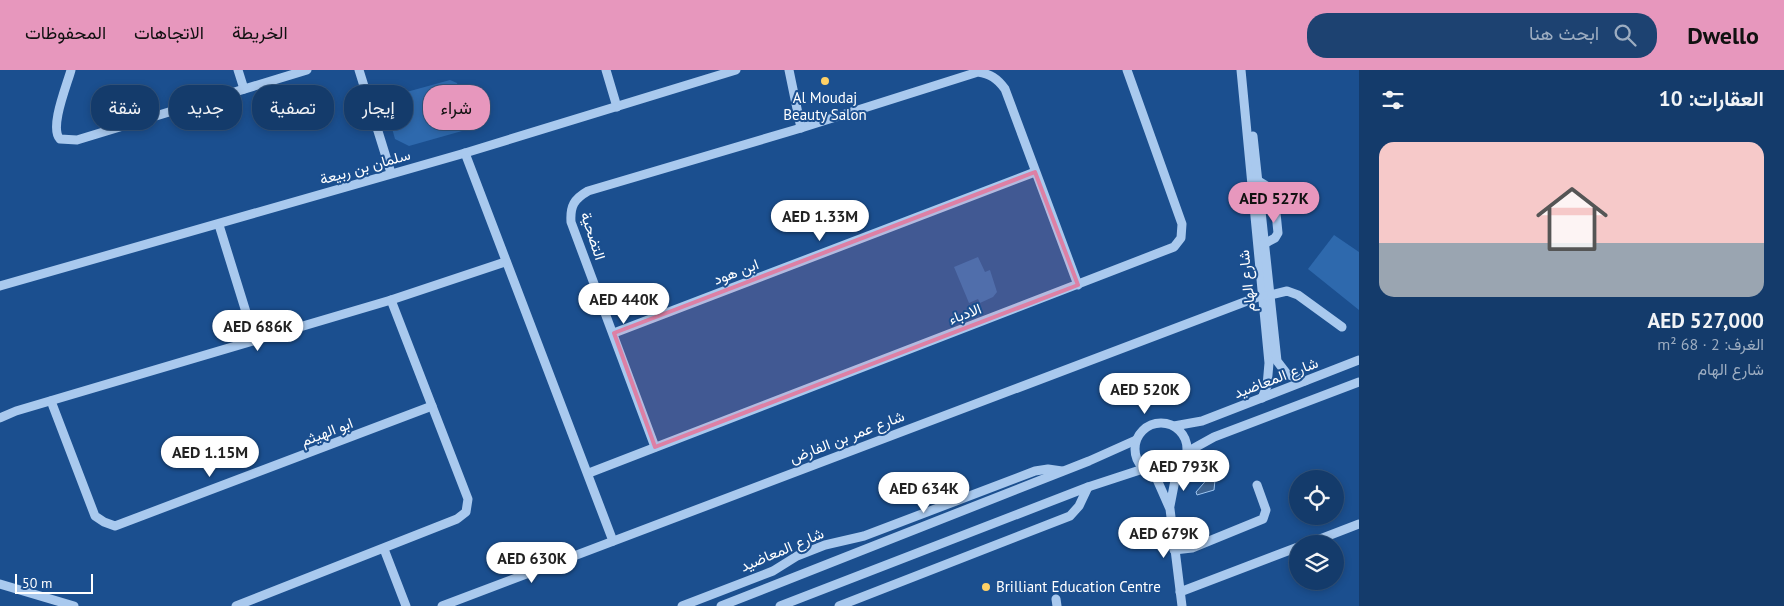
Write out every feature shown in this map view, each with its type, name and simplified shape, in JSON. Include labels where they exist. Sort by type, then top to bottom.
[{"type":"street","points":[[71,70],[55,130],[60,139],[77,140],[307,70]]},
{"type":"street","points":[[238,70],[244,89]]},
{"type":"street","points":[[359,70],[391,173]]},
{"type":"street","points":[[606,70],[617,107]]},
{"type":"street","name":"سلمان بن ربيعة","points":[[0,286],[464,153],[736,70]]},
{"type":"street","points":[[789,70],[801,128]]},
{"type":"street","name":"الادباء","points":[[588,473],[1174,247],[1183,233],[1182,224],[1127,70]]},
{"type":"street","name":"شارع الهام","points":[[1243,70],[1258,180],[1264,244],[1269,373],[1262,398]]},
{"type":"street","name":"شارع الهام","points":[[1243,70],[1266,295],[1277,361],[1287,374],[1305,381]]},
{"type":"street","name":"التضحية","points":[[655,447],[571,222],[570,210],[574,202],[588,191],[801,128],[978,72],[984,73],[993,76],[1005,89],[1078,285]]},
{"type":"street","points":[[464,153],[613,541]]},
{"type":"street","name":"ابن هود","points":[[614,334],[1035,172]]},
{"type":"street","points":[[1258,180],[1274,192],[1278,233],[1275,238],[1264,244]]},
{"type":"street","points":[[218,225],[255,341]]},
{"type":"street","points":[[0,418],[16,411],[391,300],[505,262]]},
{"type":"street","name":"شارع عمر بن الفارض","points":[[442,606],[1266,295],[1287,292],[1298,295],[1342,327]]},
{"type":"street","points":[[236,606],[457,519],[467,508],[468,499],[391,300]]},
{"type":"street","name":"شارع المعاضيد","points":[[1174,426],[1202,421],[1359,360]]},
{"type":"street","points":[[1187,452],[1214,437],[1359,382]]},
{"type":"street","name":"ابو الهيثم","points":[[51,401],[95,516],[104,522],[116,526],[432,406]]},
{"type":"street","points":[[1165,423],[1174,426],[1182,433],[1186,442],[1187,452],[1182,465],[1177,470],[1166,475],[1155,475],[1143,469],[1135,456],[1136,440],[1148,426],[1165,423]]},
{"type":"street","name":"شارع المعاضيد","points":[[721,606],[1065,471],[1136,440]]},
{"type":"street","name":"شارع المعاضيد","points":[[682,606],[773,571],[797,556],[825,545],[864,536],[1035,471],[1048,469],[1065,471]]},
{"type":"street","points":[[782,606],[1088,487],[1143,469]]},
{"type":"street","points":[[1177,470],[1170,509],[1182,606]]},
{"type":"street","points":[[1155,475],[1170,509]]},
{"type":"street","points":[[1174,550],[1192,548],[1263,519],[1266,510],[1256,485]]},
{"type":"street","points":[[839,606],[1070,516],[1079,506],[1088,487]]},
{"type":"street","points":[[1330,535],[1359,524]]},
{"type":"street","points":[[384,549],[406,606]]},
{"type":"street","points":[[1180,592],[1289,550]]},
{"type":"street","points":[[0,584],[74,606]]},
{"type":"highlighted area","points":[[1035,172],[1078,285],[655,447],[614,333]]},
{"type":"shaded area","points":[[450,80],[458,85],[432,85]]},
{"type":"shaded area","points":[[423,87],[423,130],[462,131],[409,146],[395,139],[392,130],[413,130],[413,90]]},
{"type":"shaded area","points":[[1334,235],[1359,252],[1359,310],[1308,269]]},
{"type":"shaded area","points":[[978,257],[985,272],[990,270],[997,292],[993,297],[980,303],[978,299],[969,303],[954,267]]},
{"type":"shaded area","points":[[1210,476],[1215,480],[1214,490],[1197,495],[1196,492]]},
{"type":"place","name":"Al Moudaj Beauty Salon","points":[[825,81]]},
{"type":"place","name":"Brilliant Education Centre","points":[[986,587]]}]
